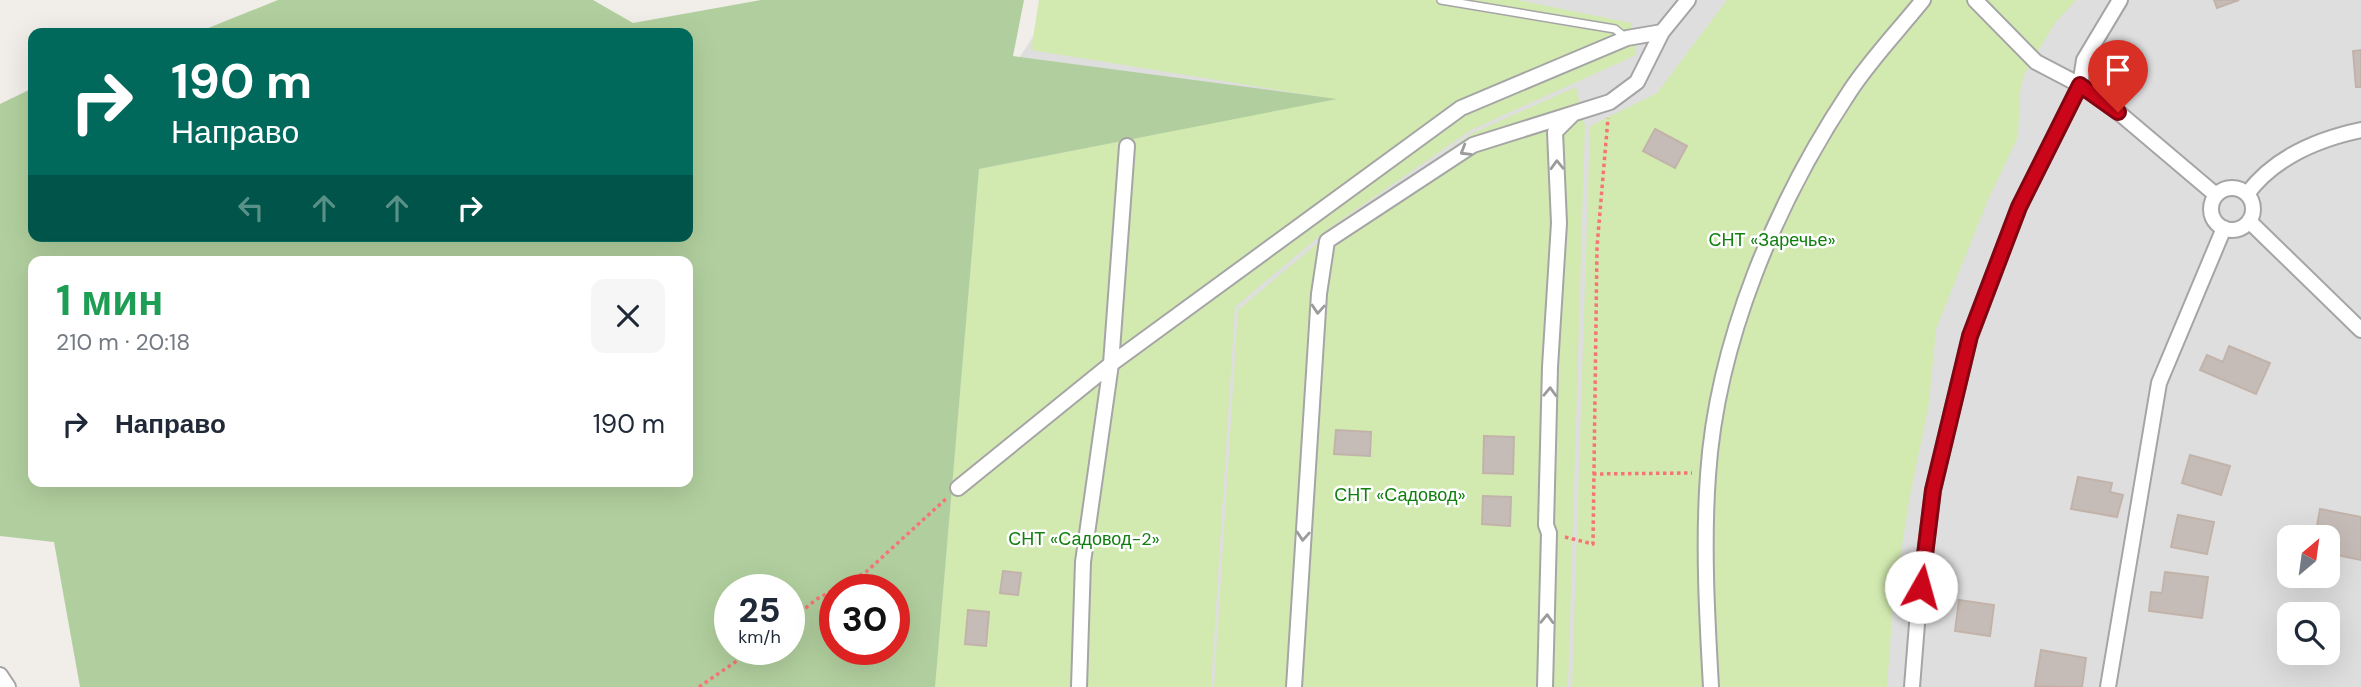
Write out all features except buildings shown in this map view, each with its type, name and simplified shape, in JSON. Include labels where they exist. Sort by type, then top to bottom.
[{"type":"street","points":[[1294,687],[1319,294],[1327,241],[1473,145],[1610,102],[1637,82],[1662,32],[1688,0]]},
{"type":"street","points":[[1711,687],[1706,517],[1708,473],[1714,419],[1740,315],[1775,224],[1800,172],[1851,89],[1923,0]]},
{"type":"street","points":[[1975,0],[2036,62],[2080,85],[2118,112],[2216,195]]},
{"type":"street","points":[[1912,687],[1933,490],[1970,336],[2019,207],[2080,85],[2084,60],[2120,0]]},
{"type":"street","points":[[958,488],[1111,364],[1461,108],[1627,38],[1662,32]]},
{"type":"street","points":[[1545,687],[1549,533],[1546,525],[1559,223],[1555,132],[1575,112]]},
{"type":"street","points":[[2247,194],[2258,180],[2281,162],[2329,137],[2361,130]]},
{"type":"street","points":[[1079,687],[1083,562],[1111,364],[1128,146]]},
{"type":"street","points":[[2235,188],[2247,194],[2253,210],[2249,221],[2238,229],[2224,229],[2218,225],[2211,214],[2216,195],[2235,188]]},
{"type":"street","points":[[2249,221],[2361,330]]},
{"type":"street","points":[[2108,687],[2159,383],[2224,229]]},
{"type":"street","points":[[0,675],[8,687]]},
{"type":"lane","points":[[1441,0],[1615,29],[1627,38]]},
{"type":"path","points":[[1549,533],[1593,544],[1597,247],[1610,102]]},
{"type":"path","points":[[1593,474],[1708,473]]},
{"type":"path","points":[[805,608],[866,572],[958,488]]},
{"type":"path","points":[[699,687],[731,665]]},
{"type":"shaded area","points":[[1057,0],[2361,0],[2361,687],[914,687],[949,165]]},
{"type":"green space","points":[[278,0],[593,0],[633,23],[761,0],[1024,0],[1013,56],[1337,99],[979,169],[935,687],[80,687],[54,542],[0,536],[0,104],[28,90],[28,242],[693,242],[693,28],[208,28]]},
{"type":"green space","name":"СНТ «Садовод-2»","points":[[1039,0],[1518,0],[1631,23],[1636,55],[1471,130],[1328,229],[1235,307],[1211,687],[935,687],[979,169],[1334,99],[1031,50]]},
{"type":"green space","name":"СНТ «Заречье»","points":[[1727,0],[2076,0],[2055,23],[2024,75],[2020,92],[2018,137],[1988,200],[1936,329],[1929,403],[1909,501],[1893,605],[1887,687],[1572,687],[1590,126],[1657,93]]},
{"type":"green space","name":"СНТ «Садовод»","points":[[1576,87],[1585,126],[1568,687],[1214,687],[1238,310],[1332,231],[1473,133]]},
{"type":"route","points":[[1921,587],[1933,490],[1970,336],[2019,207],[2080,85],[2118,112]]}]
